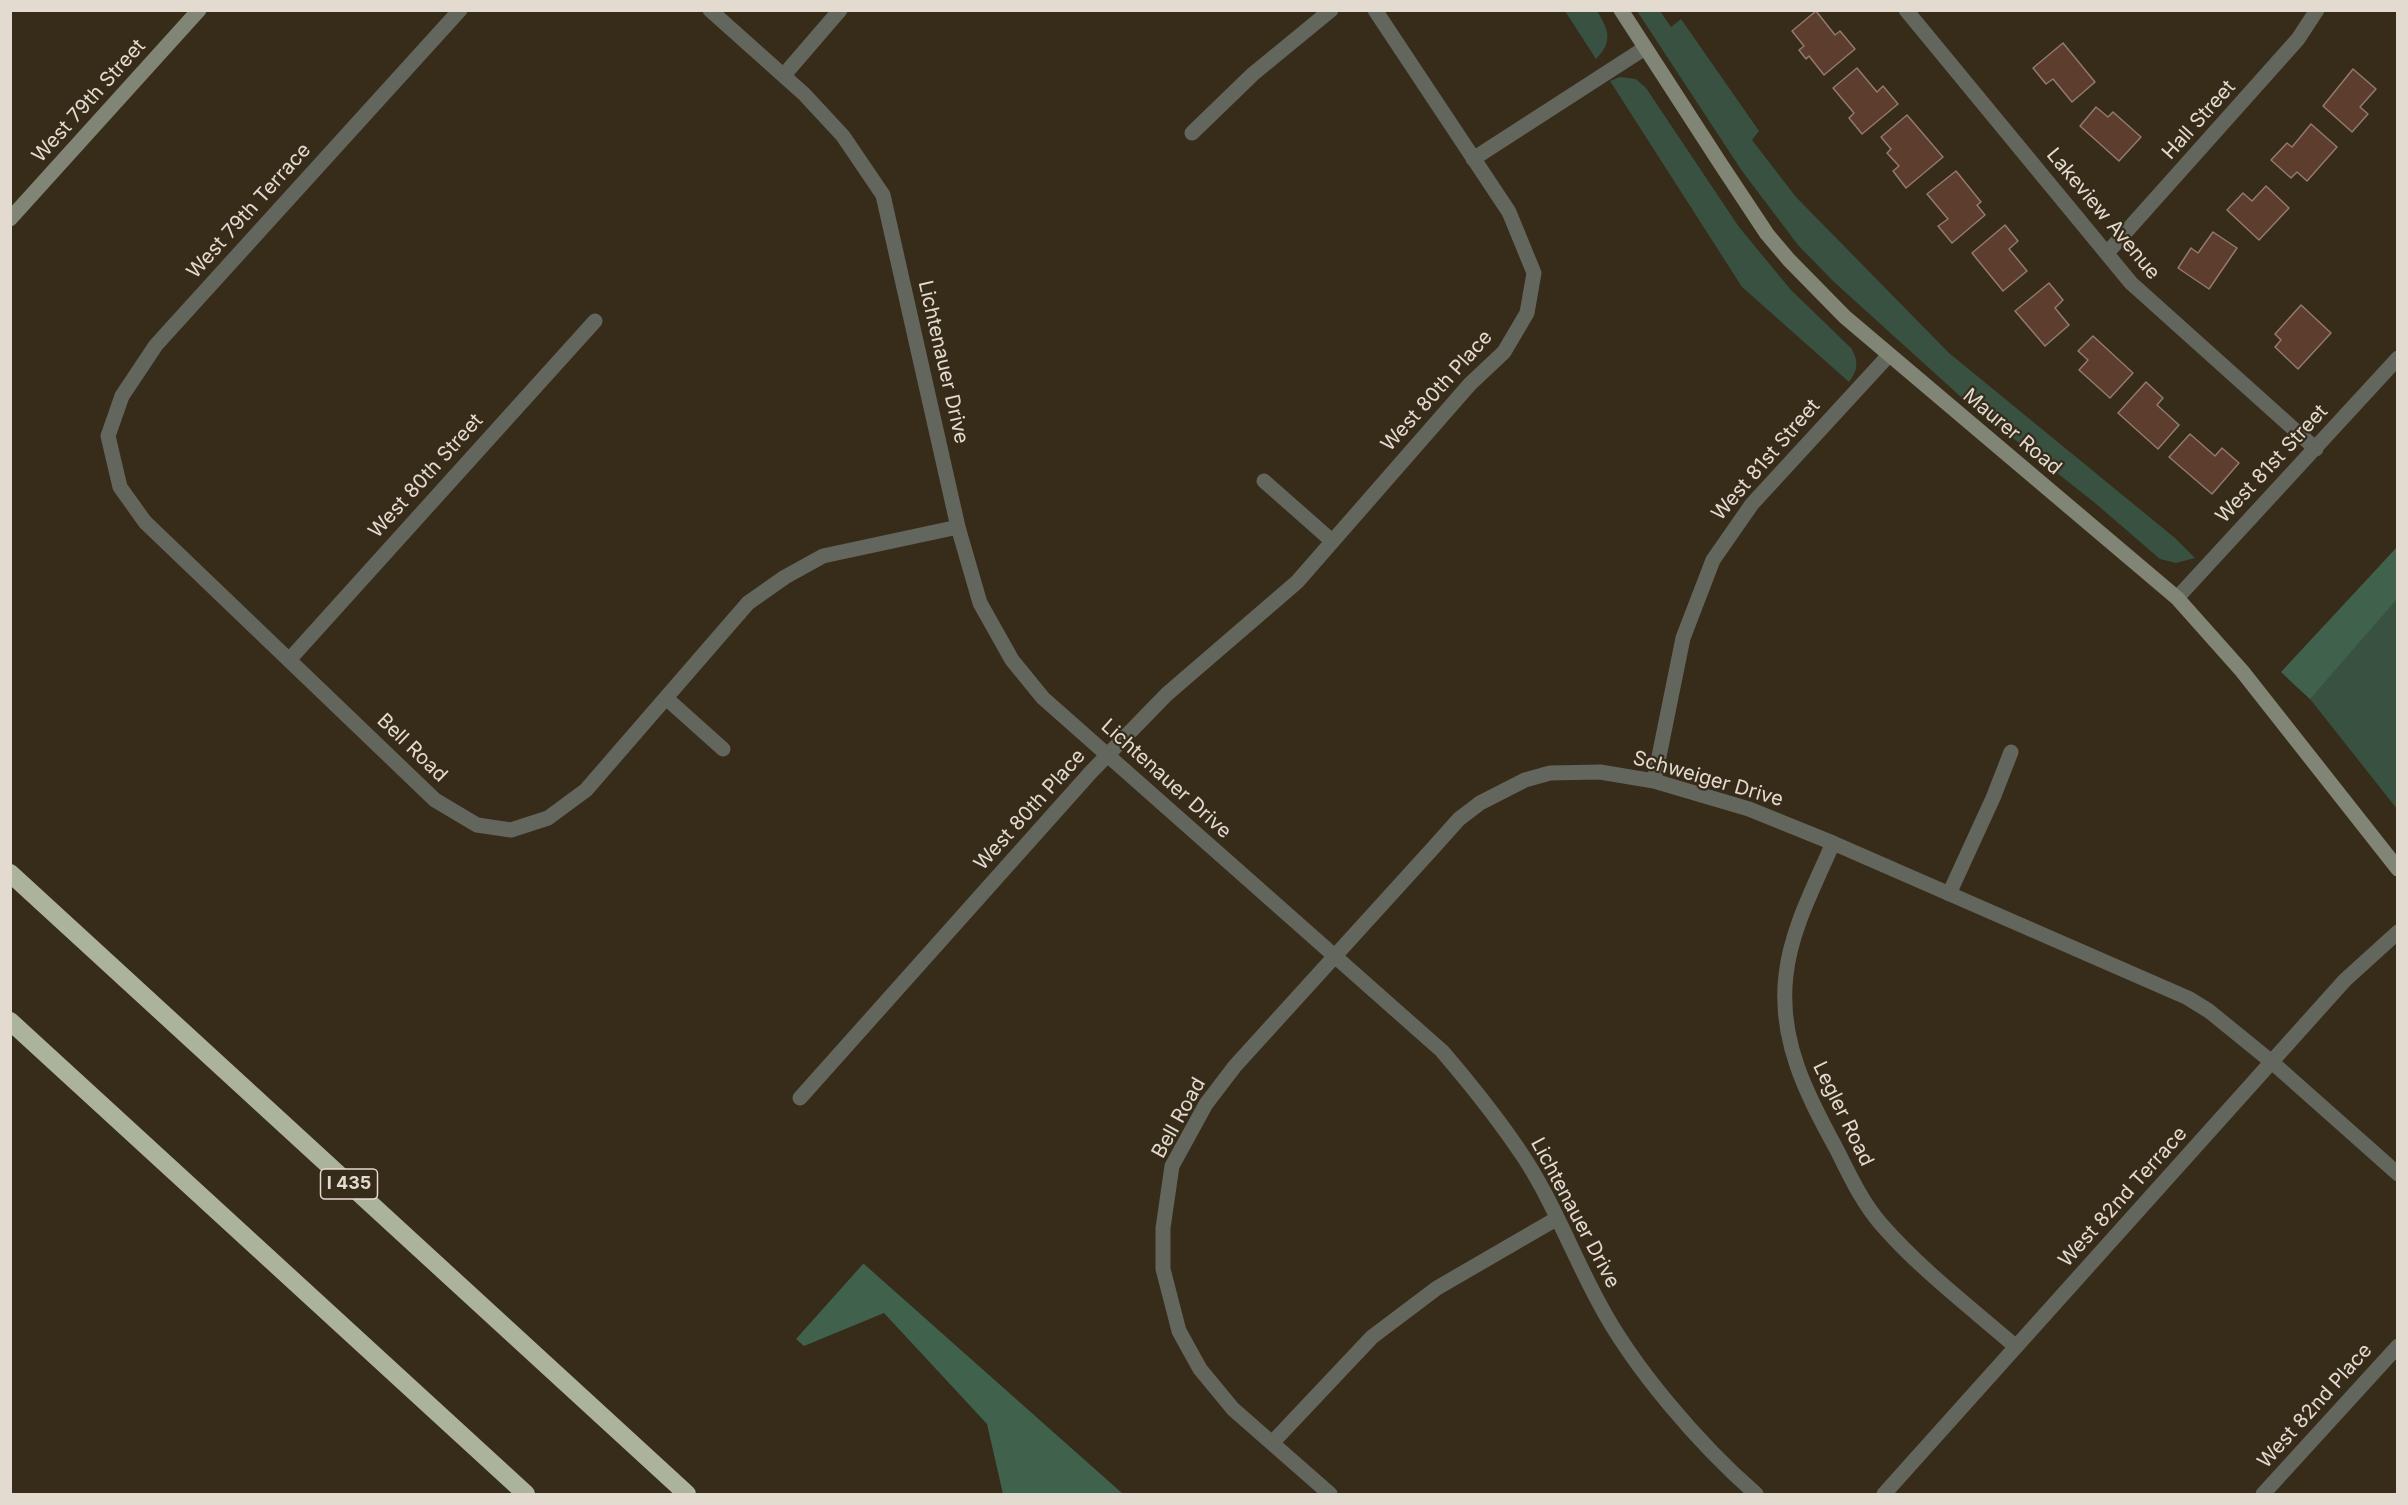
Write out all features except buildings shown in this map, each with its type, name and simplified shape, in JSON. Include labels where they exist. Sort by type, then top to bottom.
[{"type":"highway","name":"I 435","points":[[10,873],[687,1494]]},
{"type":"highway","points":[[10,1021],[526,1494]]},
{"type":"street","name":"West 79th Street","points":[[10,219],[199,10]]},
{"type":"street","name":"West 79th Terrace","points":[[114,460],[108,436],[122,396],[156,345],[460,10]]},
{"type":"street","name":"Lichtenauer Drive","points":[[710,10],[784,75],[843,136],[883,195],[958,527],[980,603],[1012,660],[1044,698],[1449,1059],[1489,1107],[1527,1161],[1599,1304],[1637,1362],[1693,1430],[1756,1494]]},
{"type":"street","points":[[784,75],[840,10]]},
{"type":"street","points":[[1192,133],[1253,74],[1331,10]]},
{"type":"street","name":"West 80th Place","points":[[800,1098],[1108,755],[1167,694],[1297,582],[1470,384],[1504,352],[1527,313],[1534,273],[1509,212],[1375,10]]},
{"type":"street","name":"Maurer Road","points":[[1621,10],[1767,234],[1820,295],[2177,598],[2242,671],[2397,869]]},
{"type":"street","name":"Lakeview Avenue","points":[[1906,10],[2131,283],[2316,449]]},
{"type":"street","name":"Hall Street","points":[[2107,253],[2291,47],[2317,10]]},
{"type":"street","points":[[1473,159],[1645,48]]},
{"type":"street","name":"West 80th Street","points":[[289,660],[595,321]]},
{"type":"street","name":"West 81st Street","points":[[1653,781],[1683,638],[1713,560],[1752,504],[1889,355]]},
{"type":"street","name":"West 81st Street","points":[[2177,598],[2397,358]]},
{"type":"street","name":"Bell Road","points":[[114,460],[120,487],[145,522],[435,800],[477,825],[511,830],[548,818],[586,790],[748,603],[784,577],[823,556],[958,527]]},
{"type":"street","points":[[1264,481],[1332,541]]},
{"type":"street","points":[[666,698],[723,749]]},
{"type":"street","points":[[1949,894],[1993,798],[2011,752]]},
{"type":"street","name":"Schweiger Drive","points":[[1335,958],[1460,819],[1502,790],[1550,773],[1600,772],[1653,781],[1749,809],[1833,843],[2188,998],[2209,1011],[2273,1063]]},
{"type":"street","name":"Legler Road","points":[[1833,843],[1800,920],[1786,974],[1785,1010],[1789,1042],[1803,1087],[1872,1213],[1901,1245],[2015,1346]]},
{"type":"street","name":"West 82nd Terrace","points":[[1884,1494],[2015,1346],[2273,1063],[2345,980],[2397,932]]},
{"type":"street","name":"Bell Road","points":[[1330,1494],[1233,1409],[1200,1369],[1179,1331],[1163,1269],[1163,1228],[1172,1166],[1206,1104],[1235,1066],[1335,958]]},
{"type":"street","points":[[2273,1063],[2397,1174]]},
{"type":"street","points":[[1272,1443],[1372,1337],[1437,1288],[1556,1219]]},
{"type":"street","name":"West 82nd Place","points":[[2263,1494],[2397,1346]]},
{"type":"green space","points":[[1565,11],[1597,11],[1606,30],[1607,41],[1596,59]]},
{"type":"green space","points":[[1637,11],[1660,11],[1671,27],[1681,19],[1759,131],[1752,140],[1796,197],[1949,353],[2175,538],[2195,558],[2176,563],[2160,559],[2095,503],[1961,397],[1833,281],[1798,245],[1742,171]]},
{"type":"green space","points":[[1620,77],[1636,79],[1646,88],[1739,227],[1791,290],[1851,348],[1856,365],[1849,382],[1742,287],[1610,81]]},
{"type":"green space","points":[[2397,547],[2397,599],[2310,699],[2281,672]]},
{"type":"green space","points":[[2397,559],[2397,809],[2310,699],[2288,679]]},
{"type":"green space","points":[[863,1264],[1123,1494],[1003,1494],[987,1424],[884,1313],[804,1346],[796,1339]]}]
